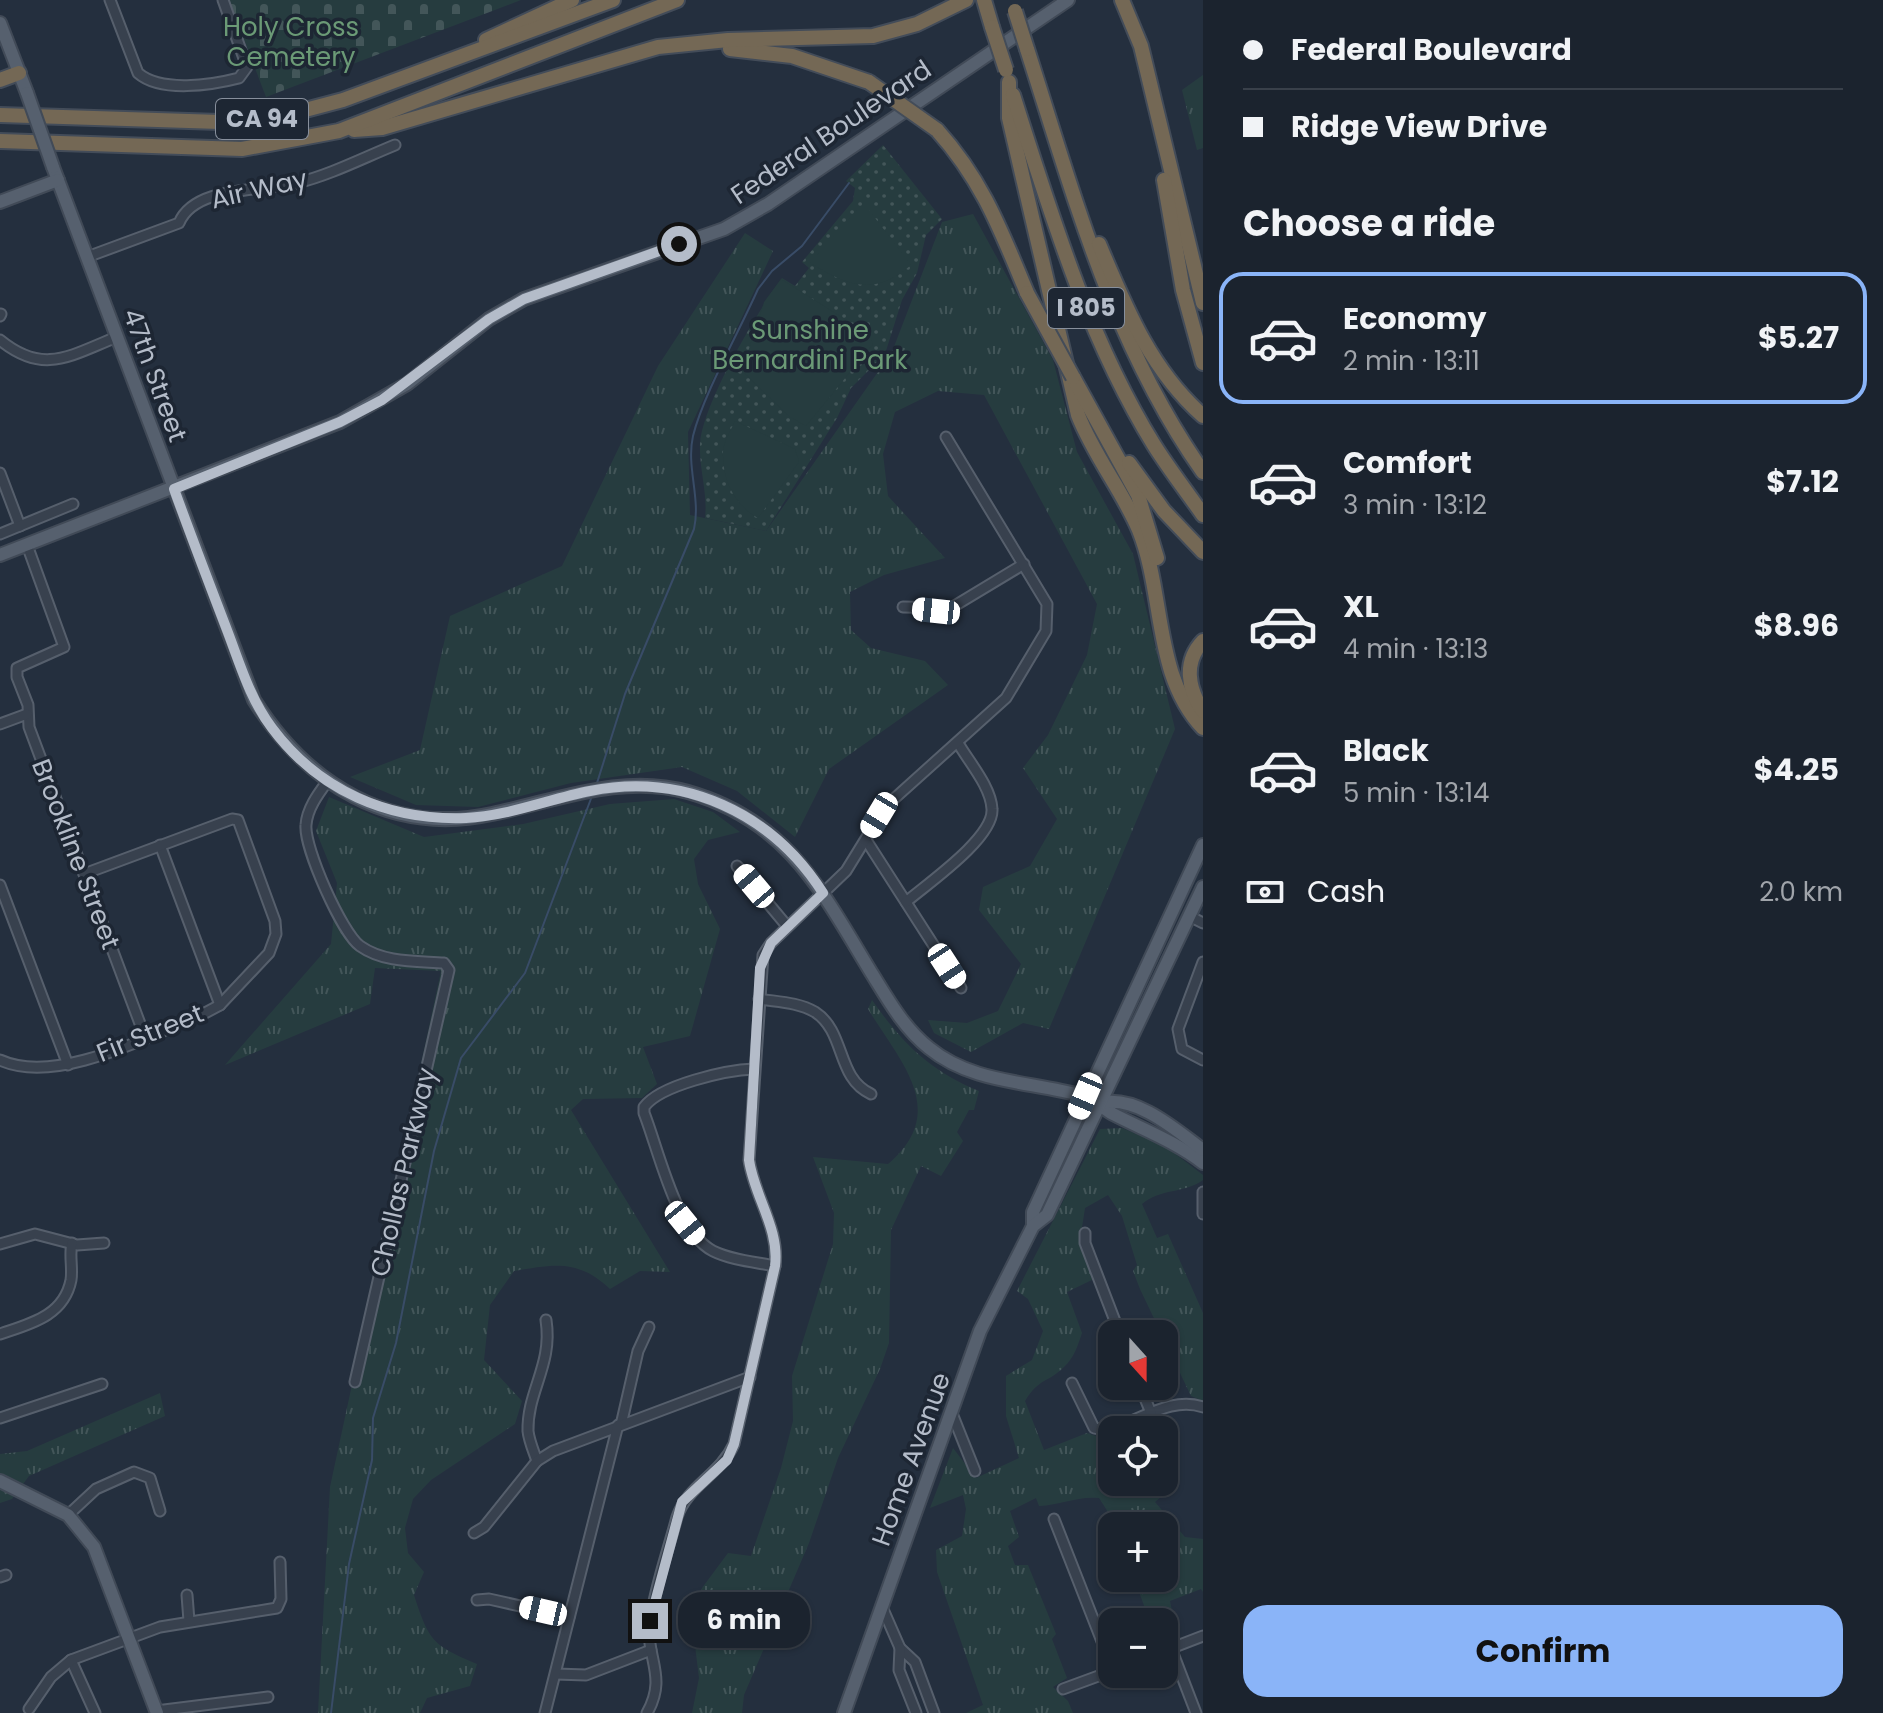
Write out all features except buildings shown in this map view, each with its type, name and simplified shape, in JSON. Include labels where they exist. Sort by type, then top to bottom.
[{"type":"highway","points":[[449,59],[572,0]]},
{"type":"highway","name":"CA 94","points":[[0,115],[220,122],[264,118],[343,100],[613,0]]},
{"type":"highway","name":"CA 94","points":[[0,141],[242,149],[339,131],[677,0]]},
{"type":"highway","points":[[339,131],[382,128],[618,56],[707,41],[873,36],[902,29],[966,0]]},
{"type":"highway","name":"I 805","points":[[984,0],[1050,210],[1102,344],[1154,446],[1203,515]]},
{"type":"highway","points":[[1122,0],[1132,19],[1146,69],[1203,303]]},
{"type":"highway","name":"I 805","points":[[1013,6],[1102,280],[1143,372],[1203,472]]},
{"type":"highway","points":[[618,56],[740,48],[792,56],[869,82],[937,130],[965,161],[991,203],[1027,293],[1104,428],[1138,495],[1153,538],[1161,583],[1167,654]]},
{"type":"highway","points":[[1146,69],[1177,260],[1203,363]]},
{"type":"highway","points":[[0,80],[19,73]]},
{"type":"highway","points":[[1008,76],[1009,118],[1071,390],[1087,439],[1126,503],[1145,547],[1177,690],[1203,728]]},
{"type":"highway","points":[[1059,149],[1147,352],[1168,382],[1203,416]]},
{"type":"highway","points":[[1104,428],[1164,511],[1203,552]]},
{"type":"highway","points":[[1203,641],[1192,656],[1189,670],[1190,684],[1203,711]]},
{"type":"main road","name":"Federal Boulevard","points":[[0,555],[340,422],[382,400],[489,319],[542,290],[724,229],[768,204],[1068,0]]},
{"type":"main road","name":"47th Street","points":[[0,23],[254,700],[287,746],[327,782],[381,808],[426,818],[468,818],[607,788],[667,788],[712,800],[746,815],[779,839],[823,893],[893,1008],[931,1050],[983,1077],[1085,1096],[1101,1103]]},
{"type":"main road","points":[[0,202],[55,174]]},
{"type":"main road","name":"Home Avenue","points":[[1033,1226],[1033,1212],[1203,845]]},
{"type":"main road","name":"Home Avenue","points":[[844,1713],[980,1331],[1033,1226],[1047,1215],[1203,887]]},
{"type":"main road","points":[[1101,1103],[1116,1101],[1149,1113],[1203,1150]]},
{"type":"main road","points":[[1101,1103],[1109,1112],[1163,1137],[1203,1163]]},
{"type":"main road","points":[[0,1481],[68,1515],[101,1560],[157,1712]]},
{"type":"street","points":[[110,0],[138,73],[145,80],[208,86],[245,74],[246,61],[223,0]]},
{"type":"street","name":"Air Way","points":[[87,257],[179,223],[184,211],[196,203],[222,195],[298,183],[395,145]]},
{"type":"street","points":[[0,340],[31,360],[45,361],[63,359],[117,337]]},
{"type":"street","points":[[647,1713],[658,1681],[651,1650],[650,1621],[682,1502],[727,1460],[734,1444],[775,1266],[775,1238],[752,1181],[749,1160],[763,955],[787,926],[846,871],[886,806],[1006,698],[1046,631],[1047,604],[946,437]]},
{"type":"street","points":[[0,473],[20,526]]},
{"type":"street","points":[[0,534],[73,504]]},
{"type":"street","name":"Brookline Street","points":[[27,545],[64,647],[17,668],[28,705],[27,714],[145,1037]]},
{"type":"street","points":[[903,607],[951,608],[1024,564]]},
{"type":"street","points":[[0,724],[27,714]]},
{"type":"street","points":[[906,902],[983,835],[991,817],[990,799],[958,743]]},
{"type":"street","name":"Chollas Parkway","points":[[327,782],[314,801],[306,826],[340,924],[352,939],[372,953],[389,959],[444,963],[448,978],[355,1382]]},
{"type":"street","name":"Fir Street","points":[[0,1060],[35,1070],[68,1065],[145,1037],[220,1005],[269,953],[274,942],[275,921],[238,820],[160,845]]},
{"type":"street","points":[[866,840],[961,988]]},
{"type":"street","points":[[84,874],[160,845],[220,1005]]},
{"type":"street","points":[[737,866],[787,926]]},
{"type":"street","points":[[0,885],[68,1065]]},
{"type":"street","points":[[1189,916],[1203,923]]},
{"type":"street","points":[[1203,962],[1178,1029],[1182,1049],[1203,1060]]},
{"type":"street","points":[[759,999],[800,1005],[816,1013],[831,1027],[851,1080],[871,1094]]},
{"type":"street","points":[[754,1069],[726,1070],[654,1097],[644,1107],[644,1113],[685,1223],[703,1245],[717,1253],[775,1266]]},
{"type":"street","points":[[1203,1192],[1203,1214]]},
{"type":"street","points":[[1085,1233],[1085,1243],[1115,1320]]},
{"type":"street","points":[[0,1244],[35,1234],[72,1243],[104,1243]]},
{"type":"street","points":[[0,1334],[41,1319],[58,1307],[71,1281],[72,1243]]},
{"type":"street","points":[[537,1461],[528,1434],[529,1412],[546,1364],[546,1320]]},
{"type":"street","points":[[545,1713],[638,1351],[649,1327]]},
{"type":"street","points":[[474,1533],[484,1527],[537,1461],[619,1425],[750,1377]]},
{"type":"street","points":[[1072,1383],[1094,1428],[1115,1428],[1183,1404],[1203,1407]]},
{"type":"street","points":[[0,1418],[102,1384]]},
{"type":"street","points":[[1146,1400],[1151,1413]]},
{"type":"street","points":[[951,1411],[975,1471]]},
{"type":"street","points":[[68,1515],[96,1489],[134,1472],[150,1478],[160,1511]]},
{"type":"street","points":[[1054,1519],[1098,1633]]},
{"type":"street","points":[[29,1709],[51,1677],[71,1660],[189,1621],[241,1616],[277,1608],[281,1599],[280,1562]]},
{"type":"street","points":[[187,1595],[189,1621]]},
{"type":"street","points":[[477,1600],[489,1599],[569,1617]]},
{"type":"street","points":[[882,1607],[900,1648],[915,1662],[934,1713]]},
{"type":"street","points":[[1178,1646],[1203,1636]]},
{"type":"street","points":[[900,1648],[899,1670],[916,1713]]},
{"type":"street","points":[[556,1674],[586,1675],[651,1650]]},
{"type":"street","points":[[71,1660],[95,1713]]},
{"type":"street","points":[[1178,1672],[1196,1713]]},
{"type":"street","points":[[1063,1689],[1098,1675]]},
{"type":"street","points":[[157,1712],[268,1697]]},
{"type":"green space","name":"Holy Cross Cemetery","points":[[229,0],[521,0],[266,97]]},
{"type":"green space","points":[[1203,75],[1203,148],[1197,150],[1182,90]]},
{"type":"green space","name":"Sunshine Bernardini Park","points":[[883,145],[942,219],[926,235],[917,273],[902,300],[885,354],[851,388],[837,418],[766,531],[705,518],[700,444],[703,427],[720,383],[746,334],[782,278],[795,286],[809,268],[802,262],[853,201],[855,188],[846,181]]},
{"type":"green space","points":[[857,210],[869,210],[911,265],[885,281],[861,285],[837,278],[810,263]]},
{"type":"green space","points":[[973,214],[1053,360],[1077,452],[1133,554],[1175,729],[1049,1029],[1023,1023],[971,1052],[934,1033],[928,1020],[967,1023],[998,1011],[1021,964],[979,910],[983,887],[1030,866],[1057,819],[1023,768],[1048,735],[1087,655],[1097,604],[984,395],[938,391],[895,412],[883,454],[888,496],[945,558],[884,575],[850,592],[851,630],[871,648],[925,661],[948,685],[829,769],[795,837],[737,791],[682,767],[571,783],[478,807],[416,805],[350,777],[420,750],[450,616],[562,566],[658,366],[745,233],[773,251],[688,432],[690,515],[766,531],[892,352],[942,222]]},
{"type":"green space","points":[[781,279],[870,335],[873,344],[806,426],[790,417],[742,371],[764,302]]},
{"type":"green space","points":[[735,421],[795,449],[799,462],[758,518],[736,499],[727,481],[723,448]]},
{"type":"green space","points":[[329,797],[424,837],[523,824],[610,804],[674,799],[713,812],[740,832],[708,840],[694,859],[698,884],[720,929],[690,1036],[643,1047],[657,1084],[642,1098],[583,1099],[571,1110],[670,1272],[640,1271],[610,1289],[576,1268],[554,1266],[514,1271],[490,1305],[484,1360],[522,1401],[515,1424],[431,1480],[413,1499],[405,1528],[408,1553],[424,1572],[414,1595],[424,1623],[441,1646],[477,1664],[470,1686],[427,1698],[420,1713],[318,1713],[330,1487],[441,971],[375,968],[370,1004],[225,1065],[331,944],[337,883],[316,831]]},
{"type":"green space","points":[[872,1000],[894,1030],[918,1054],[946,1074],[979,1091],[974,1110],[969,1110],[957,1132],[963,1141],[941,1176],[921,1166],[891,1230],[889,1343],[838,1458],[809,1543],[744,1695],[742,1713],[692,1713],[699,1678],[693,1629],[702,1588],[728,1553],[751,1556],[781,1468],[793,1421],[792,1376],[833,1244],[834,1213],[813,1157],[888,1164],[906,1144],[916,1125],[918,1106],[914,1087],[868,1009]]},
{"type":"green space","points":[[1122,1128],[1165,1146],[1203,1175],[1203,1180],[1195,1184],[1157,1195],[1142,1204],[1157,1238],[1168,1234],[1203,1313],[1203,1401],[1191,1396],[1178,1369],[1178,1320],[1155,1320],[1133,1271],[1137,1265],[1122,1216],[1108,1195],[1085,1208],[1080,1240],[1094,1279],[1067,1292],[1082,1333],[1077,1347],[1067,1363],[1035,1388],[1025,1401],[1044,1450],[1087,1433],[1098,1437],[1098,1496],[1162,1496],[1155,1502],[1164,1512],[1108,1512],[1099,1498],[1039,1506],[1036,1498],[1010,1511],[1019,1537],[1008,1546],[1015,1565],[1028,1565],[1056,1634],[1052,1639],[1067,1678],[1053,1687],[1068,1701],[1073,1713],[966,1713],[983,1705],[937,1572],[936,1550],[962,1536],[966,1509],[963,1495],[930,1508],[953,1448],[976,1478],[1019,1458],[1006,1416],[1006,1376],[1032,1360],[1043,1331],[1028,1299],[1017,1291],[1100,1129]]},
{"type":"green space","points":[[160,1393],[165,1416],[29,1476],[12,1499],[0,1503],[0,1454],[27,1451]]},
{"type":"green space","points":[[1178,1529],[1185,1537],[1203,1539],[1203,1592],[1201,1589],[1170,1601],[1171,1608],[1145,1608],[1139,1592],[1178,1592]]},
{"type":"waterway","points":[[597,783],[625,694],[694,529],[696,506],[691,448],[705,402],[758,289],[772,271],[802,246],[849,183]]},
{"type":"waterway","points":[[331,1713],[349,1564],[372,1460],[373,1418],[396,1343],[434,1151],[461,1058],[525,973],[592,796]]},
{"type":"route","points":[[650,1621],[682,1502],[727,1460],[734,1444],[775,1266],[775,1238],[752,1181],[749,1160],[763,955],[787,926],[823,893],[810,873],[779,839],[746,815],[686,791],[629,786],[607,788],[491,815],[426,818],[356,799],[327,782],[287,746],[254,700],[174,489],[207,473],[340,422],[382,400],[489,319],[542,290],[679,244]]}]
